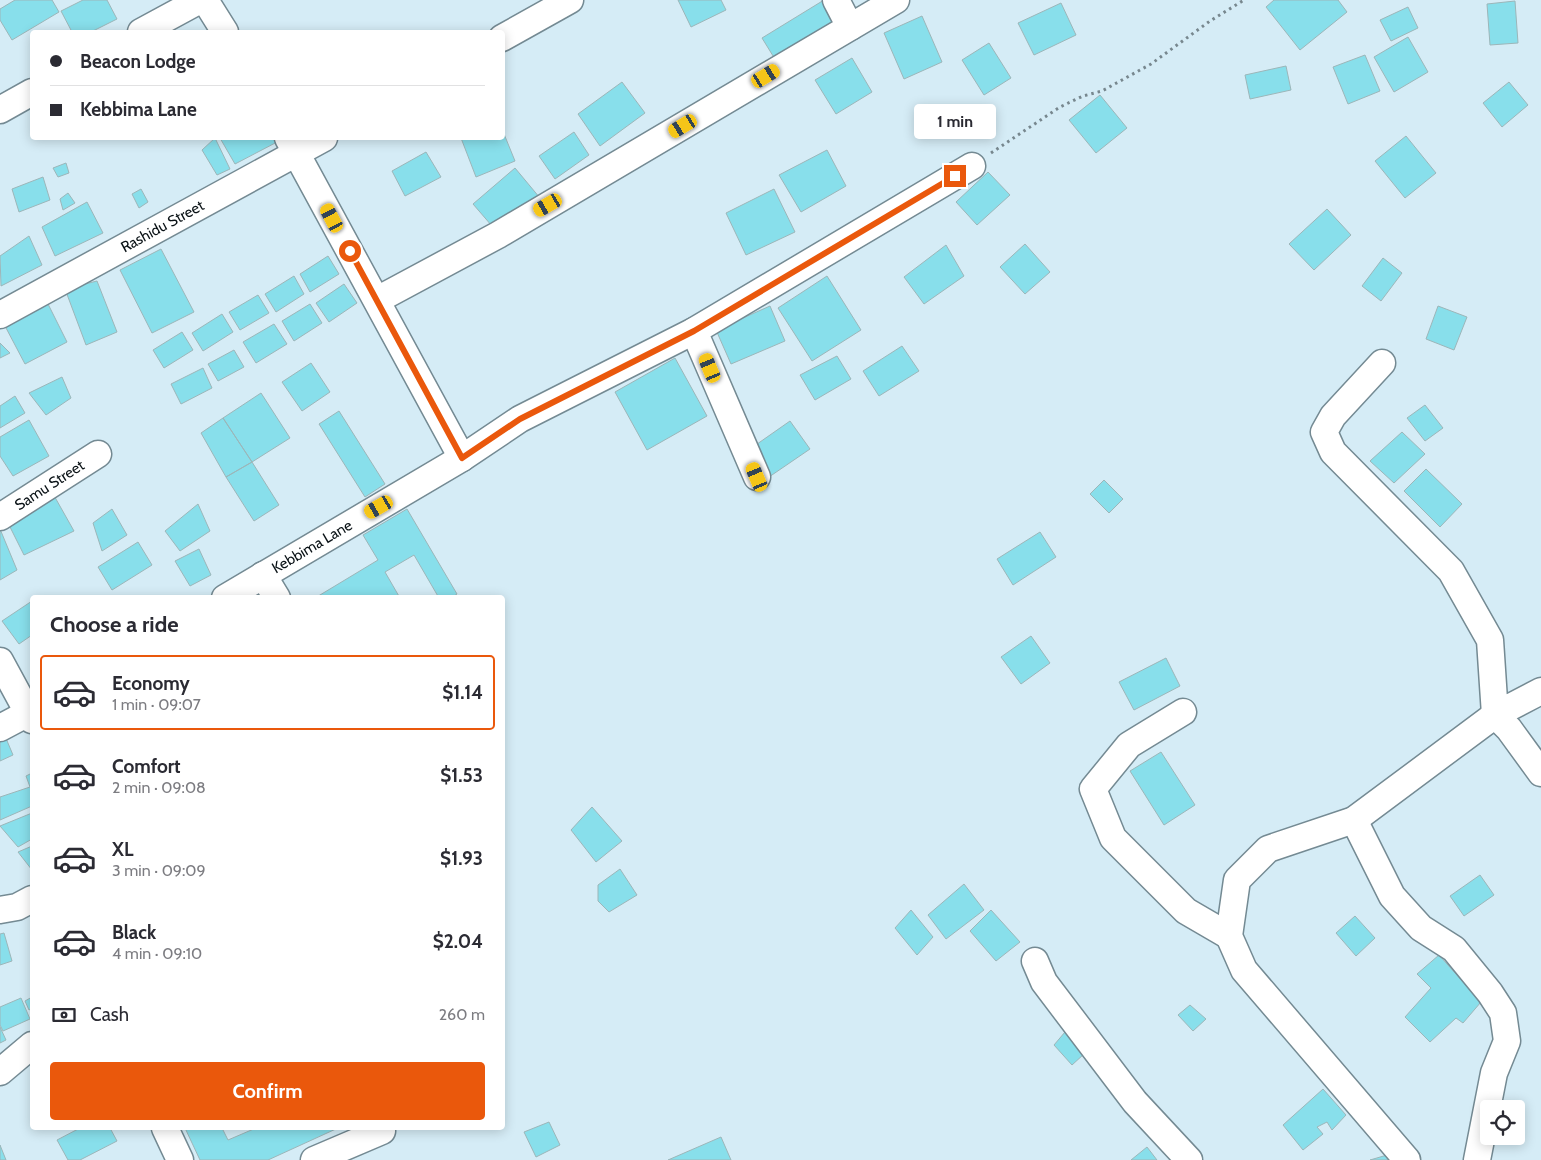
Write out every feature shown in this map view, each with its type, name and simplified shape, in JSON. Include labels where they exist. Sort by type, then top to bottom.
[{"type":"street","points":[[145,30],[200,0]]},
{"type":"street","points":[[205,0],[224,30]]},
{"type":"street","points":[[505,36],[570,0]]},
{"type":"street","points":[[836,0],[850,27]]},
{"type":"street","points":[[377,300],[498,235],[896,0]]},
{"type":"street","points":[[0,110],[30,93]]},
{"type":"street","name":"Rashidu Street","points":[[0,315],[292,145],[315,140]]},
{"type":"street","points":[[292,145],[462,458]]},
{"type":"street","name":"Kebbima Lane","points":[[230,595],[462,458],[520,419],[694,331],[972,166]]},
{"type":"street","points":[[694,331],[757,477]]},
{"type":"street","points":[[1382,363],[1333,416],[1324,432],[1334,452],[1451,571],[1490,640],[1495,715],[1509,729],[1541,773]]},
{"type":"street","name":"Samu Street","points":[[0,517],[98,454]]},
{"type":"street","points":[[263,575],[275,595]]},
{"type":"street","points":[[0,661],[30,712]]},
{"type":"street","points":[[1407,1160],[1244,970],[1229,936],[1237,880],[1268,849],[1354,820],[1495,715],[1541,691]]},
{"type":"street","points":[[1183,712],[1130,744],[1093,789],[1114,838],[1186,911],[1229,936]]},
{"type":"street","points":[[0,728],[30,716]]},
{"type":"street","points":[[1354,820],[1392,896],[1421,928],[1454,949],[1490,993],[1503,1013],[1507,1041],[1494,1073],[1477,1160]]},
{"type":"street","points":[[0,910],[17,907],[30,900]]},
{"type":"street","points":[[1035,960],[1044,982],[1136,1102],[1188,1160]]},
{"type":"street","points":[[0,1072],[30,1047]]},
{"type":"street","points":[[166,1130],[180,1160]]},
{"type":"street","points":[[314,1160],[382,1130]]},
{"type":"path","points":[[972,166],[1060,107],[1083,96],[1102,91],[1151,64],[1210,21],[1244,0]]},
{"type":"building","points":[[15,0],[52,0],[59,12],[12,40],[0,20],[0,9]]},
{"type":"building","points":[[83,0],[107,0],[117,19],[95,30],[71,30],[61,11]]},
{"type":"building","points":[[678,0],[721,0],[726,10],[691,27]]},
{"type":"building","points":[[824,0],[836,29],[778,64],[762,38]]},
{"type":"building","points":[[1274,0],[1338,0],[1347,12],[1300,50],[1266,7]]},
{"type":"building","points":[[1515,1],[1518,43],[1490,45],[1487,4]]},
{"type":"building","points":[[1061,3],[1076,35],[1034,55],[1018,23]]},
{"type":"building","points":[[1408,7],[1418,28],[1391,41],[1380,20]]},
{"type":"building","points":[[922,16],[942,62],[904,79],[884,33]]},
{"type":"building","points":[[1408,37],[1428,72],[1394,92],[1374,57]]},
{"type":"building","points":[[989,43],[1011,78],[984,95],[962,60]]},
{"type":"building","points":[[1365,55],[1380,91],[1348,104],[1333,67]]},
{"type":"building","points":[[852,58],[872,92],[836,114],[815,80]]},
{"type":"building","points":[[1286,66],[1291,90],[1250,99],[1245,75]]},
{"type":"building","points":[[622,82],[645,113],[600,146],[578,114]]},
{"type":"building","points":[[1509,82],[1528,105],[1502,127],[1483,103]]},
{"type":"building","points":[[1100,95],[1127,128],[1096,153],[1069,120]]},
{"type":"building","points":[[574,132],[589,155],[555,179],[539,156]]},
{"type":"building","points":[[505,136],[515,161],[476,177],[462,140],[505,140]]},
{"type":"building","points":[[1406,136],[1436,173],[1405,198],[1375,161]]},
{"type":"building","points":[[213,140],[216,140],[230,169],[217,175],[202,150]]},
{"type":"building","points":[[221,140],[279,141],[235,164]]},
{"type":"building","points":[[827,150],[846,186],[801,212],[779,175]]},
{"type":"building","points":[[426,152],[441,177],[405,196],[392,171]]},
{"type":"building","points":[[66,163],[69,173],[58,177],[53,168]]},
{"type":"building","points":[[515,168],[540,198],[498,233],[473,204]]},
{"type":"building","points":[[988,172],[1010,195],[977,225],[956,202]]},
{"type":"building","points":[[43,177],[50,200],[19,212],[12,189]]},
{"type":"building","points":[[141,189],[148,202],[139,208],[132,194]]},
{"type":"building","points":[[774,189],[795,232],[746,255],[726,213]]},
{"type":"building","points":[[68,193],[75,203],[63,210],[60,199]]},
{"type":"building","points":[[87,202],[103,233],[55,256],[42,227]]},
{"type":"building","points":[[1327,209],[1351,235],[1314,270],[1289,244]]},
{"type":"building","points":[[29,236],[42,265],[1,286],[0,256]]},
{"type":"building","points":[[1025,244],[1050,272],[1025,294],[1000,267]]},
{"type":"building","points":[[946,245],[964,276],[924,304],[904,277]]},
{"type":"building","points":[[161,249],[194,312],[152,333],[120,270]]},
{"type":"building","points":[[328,256],[339,274],[310,292],[300,274]]},
{"type":"building","points":[[1383,258],[1402,273],[1381,301],[1362,286]]},
{"type":"building","points":[[294,276],[304,294],[276,312],[265,294]]},
{"type":"building","points":[[827,276],[861,330],[812,361],[778,308]]},
{"type":"building","points":[[97,281],[117,332],[86,345],[65,289]]},
{"type":"building","points":[[344,284],[357,303],[329,322],[316,303]]},
{"type":"building","points":[[258,295],[269,313],[240,330],[229,312]]},
{"type":"building","points":[[48,304],[67,342],[25,364],[5,326]]},
{"type":"building","points":[[310,304],[322,323],[294,341],[282,321]]},
{"type":"building","points":[[770,306],[785,341],[731,364],[716,330]]},
{"type":"building","points":[[1438,306],[1467,317],[1454,350],[1426,339]]},
{"type":"building","points":[[222,314],[233,332],[203,351],[192,333]]},
{"type":"building","points":[[274,324],[287,344],[256,363],[243,342]]},
{"type":"building","points":[[182,332],[193,350],[164,368],[153,350]]},
{"type":"building","points":[[0,343],[10,353],[0,358]]},
{"type":"building","points":[[902,346],[919,371],[879,396],[863,371]]},
{"type":"building","points":[[234,350],[244,367],[218,381],[208,364]]},
{"type":"building","points":[[837,356],[851,379],[815,400],[800,375]]},
{"type":"building","points":[[675,358],[707,416],[647,450],[615,392]]},
{"type":"building","points":[[311,363],[330,392],[302,411],[282,382]]},
{"type":"building","points":[[203,368],[212,388],[181,404],[171,384]]},
{"type":"building","points":[[62,377],[71,398],[46,415],[29,393]]},
{"type":"building","points":[[261,393],[290,438],[252,462],[223,418]]},
{"type":"building","points":[[15,396],[25,413],[0,428],[0,406]]},
{"type":"building","points":[[1425,405],[1443,428],[1425,441],[1407,418]]},
{"type":"building","points":[[339,411],[385,484],[365,497],[319,424]]},
{"type":"building","points":[[223,418],[252,462],[226,477],[201,433]]},
{"type":"building","points":[[29,420],[49,456],[13,476],[0,456],[0,437]]},
{"type":"building","points":[[790,421],[810,449],[769,477],[750,449]]},
{"type":"building","points":[[1402,432],[1425,454],[1394,483],[1370,461]]},
{"type":"building","points":[[252,462],[279,505],[254,521],[226,477]]},
{"type":"building","points":[[1426,469],[1462,504],[1440,527],[1404,491]]},
{"type":"building","points":[[1104,480],[1123,499],[1109,513],[1090,494]]},
{"type":"building","points":[[52,492],[74,531],[24,555],[7,521]]},
{"type":"building","points":[[198,504],[210,531],[180,551],[165,531]]},
{"type":"building","points":[[112,509],[127,535],[102,551],[93,523]]},
{"type":"building","points":[[407,509],[457,594],[437,595],[414,555],[385,572],[398,595],[320,595],[378,560],[363,535]]},
{"type":"building","points":[[0,529],[17,570],[0,580]]},
{"type":"building","points":[[1040,532],[1056,557],[1013,585],[997,559]]},
{"type":"building","points":[[138,542],[152,565],[112,590],[98,567]]},
{"type":"building","points":[[199,549],[211,575],[190,586],[175,561]]},
{"type":"building","points":[[30,602],[30,636],[19,644],[2,621]]},
{"type":"building","points":[[1031,636],[1050,663],[1021,684],[1001,657]]},
{"type":"building","points":[[1166,658],[1180,686],[1134,710],[1119,682]]},
{"type":"building","points":[[5,736],[13,755],[0,761],[0,739]]},
{"type":"building","points":[[1161,752],[1195,805],[1164,825],[1130,771]]},
{"type":"building","points":[[30,774],[30,787],[26,776]]},
{"type":"building","points":[[30,787],[30,807],[0,820],[0,797]]},
{"type":"building","points":[[592,807],[622,841],[596,862],[571,830]]},
{"type":"building","points":[[30,814],[30,840],[18,847],[0,826]]},
{"type":"building","points":[[30,847],[30,867],[18,852]]},
{"type":"building","points":[[620,869],[637,895],[609,912],[598,901],[598,885]]},
{"type":"building","points":[[1480,875],[1494,895],[1464,916],[1450,896]]},
{"type":"building","points":[[964,884],[984,910],[946,939],[928,915]]},
{"type":"building","points":[[911,910],[933,937],[917,955],[895,928]]},
{"type":"building","points":[[991,910],[1020,942],[996,961],[970,931]]},
{"type":"building","points":[[1355,916],[1375,938],[1356,956],[1336,933]]},
{"type":"building","points":[[4,933],[12,961],[0,965],[0,934]]},
{"type":"building","points":[[1439,955],[1481,1002],[1463,1023],[1456,1018],[1430,1042],[1405,1017],[1431,988],[1417,974]]},
{"type":"building","points":[[21,998],[30,1019],[3,1031],[0,1025],[0,1007]]},
{"type":"building","points":[[30,998],[29,1010],[25,1001]]},
{"type":"building","points":[[1190,1005],[1206,1019],[1193,1031],[1178,1015]]},
{"type":"building","points":[[0,1027],[6,1040],[0,1043]]},
{"type":"building","points":[[1065,1032],[1084,1054],[1072,1065],[1054,1045]]},
{"type":"building","points":[[1323,1089],[1346,1115],[1332,1130],[1327,1122],[1317,1127],[1323,1134],[1303,1150],[1283,1125]]},
{"type":"building","points":[[549,1122],[560,1145],[536,1157],[524,1132]]},
{"type":"building","points":[[76,1130],[111,1130],[117,1141],[80,1160],[68,1160],[57,1140]]},
{"type":"building","points":[[186,1130],[223,1130],[228,1140],[251,1130],[334,1130],[268,1160],[200,1160]]},
{"type":"building","points":[[721,1137],[731,1160],[668,1160]]},
{"type":"building","points":[[0,1145],[6,1160],[0,1160]]},
{"type":"building","points":[[1147,1147],[1157,1160],[1131,1160]]},
{"type":"building","points":[[1387,1155],[1389,1160],[1370,1160]]},
{"type":"route","points":[[350,251],[462,458],[520,419],[694,331],[955,176]]}]
